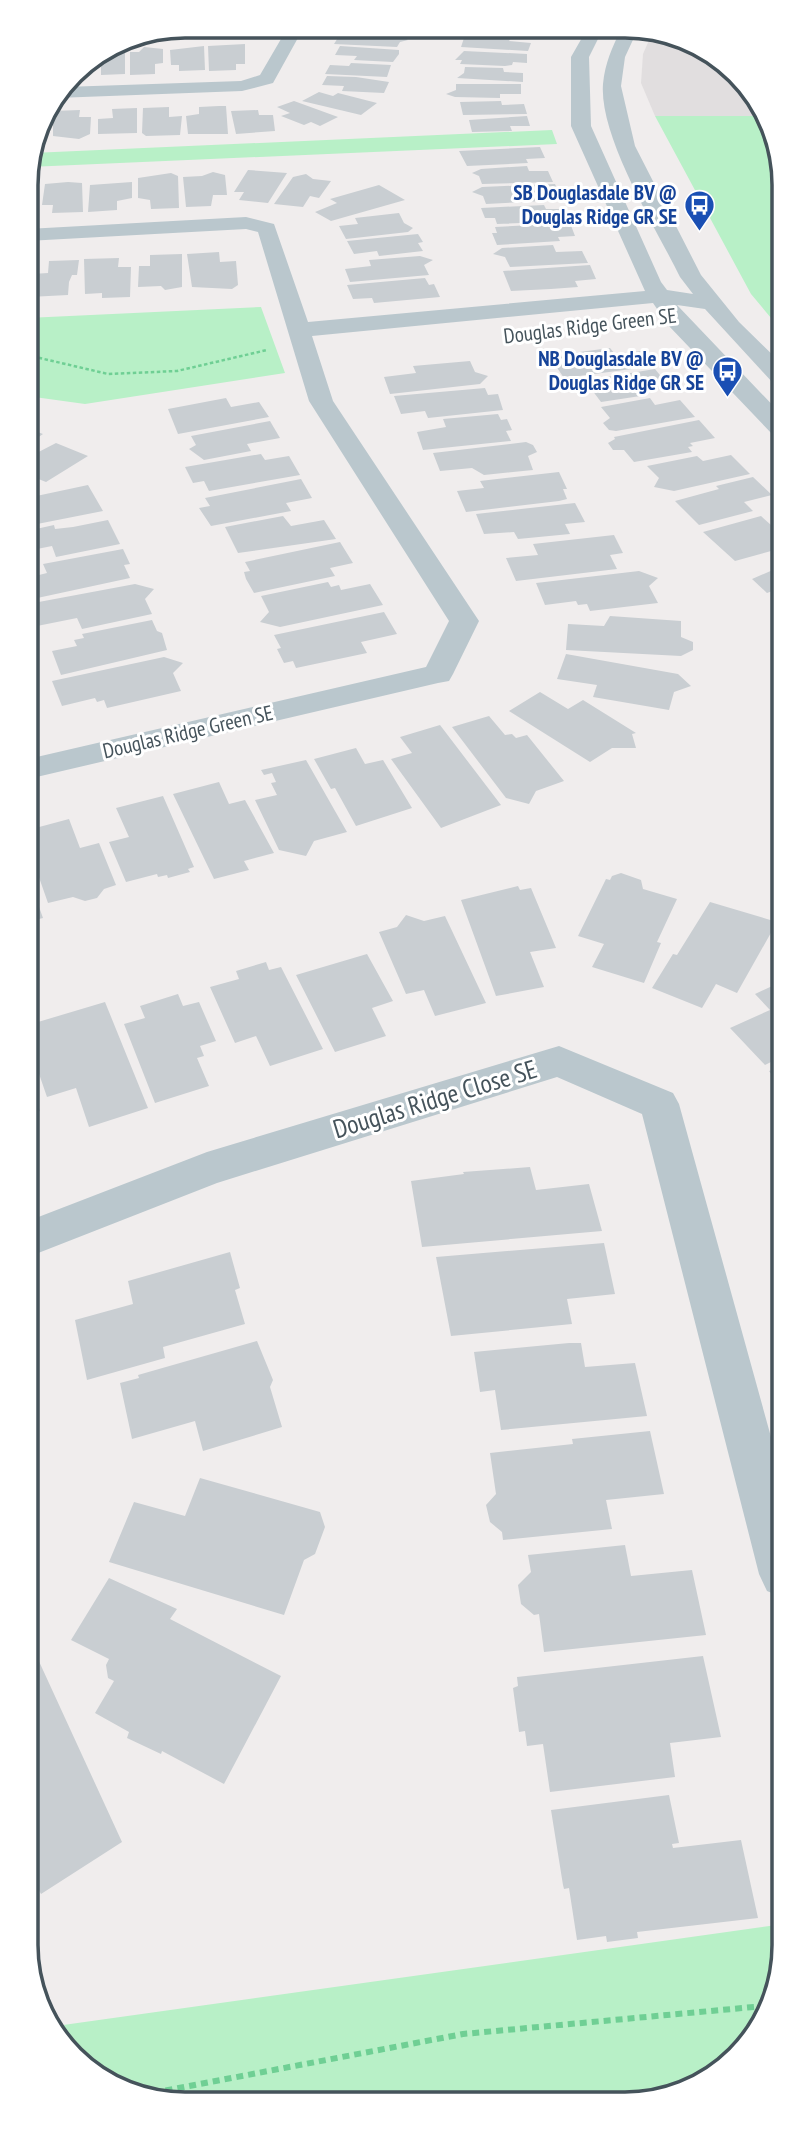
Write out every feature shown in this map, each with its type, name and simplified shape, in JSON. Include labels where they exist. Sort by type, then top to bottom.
[{"type":"street","points":[[590,38],[580,57],[581,126],[658,296],[677,320],[772,419]]},
{"type":"street","points":[[625,38],[616,57],[612,86],[613,102],[625,146],[662,225],[691,277],[711,303],[772,367]]},
{"type":"street","points":[[72,93],[242,86],[267,79],[289,39]]},
{"type":"street","name":"Douglas Ridge Green SE","points":[[39,234],[246,223],[267,229],[313,346],[321,401],[464,621],[438,674],[39,766]]},
{"type":"street","name":"Douglas Ridge Green SE","points":[[313,346],[658,296],[711,303]]},
{"type":"street","name":"Douglas Ridge Green SE","points":[[649,323],[677,320],[711,303]]},
{"type":"street","name":"Douglas Ridge Close SE","points":[[38,1236],[207,1169],[559,1061],[659,1104],[772,1529]]},
{"type":"path","points":[[39,358],[108,374],[177,371],[270,349],[313,346]]},
{"type":"path","points":[[164,2091],[463,2035],[759,2006]]},
{"type":"shaded area","points":[[649,40],[691,54],[730,81],[755,116],[655,116],[641,83],[643,54]]},
{"type":"green space","points":[[655,116],[755,116],[771,166],[772,319],[751,294]]},
{"type":"green space","points":[[552,130],[557,144],[40,167],[42,153]]},
{"type":"green space","points":[[261,307],[285,373],[85,404],[39,398],[39,317]]},
{"type":"green space","points":[[772,1926],[770,1974],[761,2002],[748,2027],[722,2056],[707,2068],[673,2085],[654,2090],[166,2091],[138,2085],[112,2073],[81,2050],[62,2025]]},
{"type":"building","points":[[464,38],[511,38],[509,41],[531,43],[528,51],[461,47]]},
{"type":"building","points":[[337,39],[408,40],[400,42],[397,47],[334,44]]},
{"type":"building","points":[[245,44],[245,64],[236,64],[236,70],[209,71],[208,46]]},
{"type":"building","points":[[204,46],[205,70],[179,71],[179,65],[171,65],[170,50]]},
{"type":"building","points":[[340,46],[399,50],[399,54],[393,62],[354,60],[357,56],[335,55]]},
{"type":"building","points":[[144,47],[163,49],[163,63],[155,64],[155,74],[130,75],[130,52],[139,52]]},
{"type":"building","points":[[464,51],[527,54],[527,63],[513,62],[512,65],[505,66],[460,64],[462,60],[455,60]]},
{"type":"building","points":[[124,52],[125,74],[101,75],[100,66]]},
{"type":"building","points":[[351,63],[391,65],[387,77],[325,74],[330,65],[349,66]]},
{"type":"building","points":[[465,67],[503,68],[504,72],[523,73],[523,82],[457,78],[464,73]]},
{"type":"building","points":[[327,76],[389,82],[384,93],[342,91],[344,86],[322,85]]},
{"type":"building","points":[[456,84],[521,84],[521,94],[500,94],[500,98],[455,97],[446,94],[456,90]]},
{"type":"building","points":[[319,92],[333,96],[338,93],[377,103],[361,115],[302,101]]},
{"type":"building","points":[[294,101],[338,117],[320,126],[311,122],[304,125],[281,116],[290,113],[277,107]]},
{"type":"building","points":[[501,101],[502,105],[524,104],[527,114],[463,115],[460,102]]},
{"type":"building","points":[[226,106],[228,134],[188,134],[186,116],[199,114],[199,107]]},
{"type":"building","points":[[169,107],[169,117],[182,116],[180,135],[146,136],[142,133],[143,108]]},
{"type":"building","points":[[137,108],[137,133],[98,134],[98,119],[113,118],[112,109]]},
{"type":"building","points":[[80,110],[79,117],[91,117],[90,134],[79,139],[53,136],[53,122],[59,111]]},
{"type":"building","points":[[258,110],[259,115],[273,115],[275,131],[236,134],[231,111]]},
{"type":"building","points":[[527,116],[530,126],[510,126],[512,131],[472,132],[469,120]]},
{"type":"building","points":[[540,147],[545,158],[526,159],[528,163],[467,166],[459,151]]},
{"type":"building","points":[[527,166],[529,171],[548,171],[553,182],[482,184],[479,176],[472,173],[481,169]]},
{"type":"building","points":[[248,170],[287,173],[268,203],[239,200],[244,192],[234,192]]},
{"type":"building","points":[[213,172],[225,175],[227,195],[213,195],[211,206],[186,207],[183,177],[202,176]]},
{"type":"building","points":[[171,173],[178,176],[179,208],[151,209],[150,200],[138,198],[138,178]]},
{"type":"building","points":[[306,174],[313,179],[331,181],[319,198],[310,196],[303,207],[274,204],[293,177]]},
{"type":"building","points":[[132,182],[132,198],[117,201],[117,210],[88,212],[90,185]]},
{"type":"building","points":[[82,183],[83,212],[52,213],[53,205],[42,205],[45,184]]},
{"type":"building","points":[[555,184],[560,195],[542,196],[544,201],[486,204],[483,196],[472,192],[482,187]]},
{"type":"building","points":[[379,185],[405,200],[331,221],[315,212],[337,203],[330,199]]},
{"type":"building","points":[[544,205],[546,209],[565,209],[570,221],[497,224],[495,218],[485,218],[481,208]]},
{"type":"building","points":[[399,213],[404,223],[413,228],[408,232],[346,239],[339,226],[358,224],[355,218]]},
{"type":"building","points":[[570,223],[575,236],[558,237],[560,241],[497,245],[492,233],[497,233],[495,227]]},
{"type":"building","points":[[418,234],[423,242],[418,243],[423,251],[379,256],[377,251],[354,254],[347,241]]},
{"type":"building","points":[[553,245],[556,252],[582,251],[588,263],[510,267],[505,257],[493,254],[502,248]]},
{"type":"building","points":[[219,252],[220,262],[236,261],[238,285],[232,289],[192,287],[187,254]]},
{"type":"building","points":[[182,254],[182,287],[165,290],[161,286],[138,287],[139,266],[150,266],[150,255]]},
{"type":"building","points":[[420,256],[433,260],[424,265],[429,275],[350,282],[345,269],[371,266],[369,260]]},
{"type":"building","points":[[119,258],[118,267],[131,267],[130,297],[102,298],[102,293],[85,294],[84,259]]},
{"type":"building","points":[[79,260],[77,275],[72,275],[69,282],[68,295],[39,296],[39,274],[48,273],[49,261]]},
{"type":"building","points":[[590,265],[596,279],[575,281],[578,287],[551,289],[511,291],[503,271]]},
{"type":"building","points":[[425,278],[429,285],[434,284],[440,297],[374,303],[372,298],[353,299],[347,285]]},
{"type":"building","points":[[610,348],[615,354],[642,351],[654,366],[564,378],[549,356]]},
{"type":"building","points":[[470,361],[475,372],[488,376],[480,384],[390,394],[384,377],[416,373],[413,366]]},
{"type":"building","points":[[655,369],[668,385],[642,389],[647,395],[601,402],[592,390],[582,389],[576,382]]},
{"type":"building","points":[[485,388],[488,395],[498,394],[503,410],[428,418],[425,411],[401,414],[394,396]]},
{"type":"building","points":[[226,398],[231,407],[259,402],[269,417],[178,434],[168,409]]},
{"type":"building","points":[[650,398],[655,405],[680,400],[695,417],[616,431],[609,430],[603,423],[610,418],[601,407]]},
{"type":"building","points":[[498,414],[501,420],[507,419],[512,430],[506,431],[511,441],[423,450],[417,432],[446,427],[443,419]]},
{"type":"building","points":[[699,420],[715,438],[690,443],[693,446],[688,447],[692,452],[634,462],[624,450],[613,450],[608,443],[615,439],[614,437]]},
{"type":"building","points":[[270,421],[280,438],[247,444],[251,451],[204,460],[189,449],[196,445],[191,436]]},
{"type":"building","points":[[526,442],[533,445],[537,452],[528,456],[533,470],[484,475],[472,468],[440,471],[433,453]]},
{"type":"building","points":[[56,443],[88,456],[46,482],[39,479],[39,452]]},
{"type":"building","points":[[261,454],[265,460],[289,456],[300,475],[209,491],[204,481],[193,483],[185,467]]},
{"type":"building","points":[[731,455],[750,474],[674,491],[654,487],[659,478],[647,466],[697,456],[703,461]]},
{"type":"building","points":[[559,472],[567,489],[563,489],[567,499],[559,501],[466,512],[457,491],[484,488],[480,481]]},
{"type":"building","points":[[753,477],[772,495],[744,502],[753,511],[699,525],[675,501],[719,489],[716,486]]},
{"type":"building","points":[[301,479],[312,498],[286,503],[291,511],[211,526],[199,508],[210,506],[205,498]]},
{"type":"building","points":[[88,485],[103,511],[39,524],[39,495]]},
{"type":"building","points":[[575,503],[585,522],[565,524],[570,534],[518,539],[514,532],[484,534],[476,514]]},
{"type":"building","points":[[283,516],[291,526],[324,520],[336,539],[238,553],[225,527]]},
{"type":"building","points":[[761,516],[772,525],[772,551],[735,561],[703,532]]},
{"type":"building","points":[[108,520],[120,544],[56,557],[52,546],[39,549],[39,528],[54,525],[55,529]]},
{"type":"building","points":[[614,535],[623,553],[610,555],[617,569],[516,581],[506,558],[538,555],[533,544]]},
{"type":"building","points":[[340,542],[353,563],[330,568],[335,576],[254,593],[246,579],[244,572],[250,571],[245,562]]},
{"type":"building","points":[[123,549],[130,564],[124,565],[130,578],[39,598],[39,575],[47,573],[43,564]]},
{"type":"building","points":[[772,570],[772,591],[767,593],[752,579]]},
{"type":"building","points":[[639,571],[658,578],[649,586],[658,603],[590,611],[587,604],[578,605],[576,601],[545,605],[536,583]]},
{"type":"building","points":[[328,582],[331,587],[339,585],[341,590],[370,584],[383,605],[280,627],[260,622],[269,612],[261,596]]},
{"type":"building","points":[[135,584],[154,589],[145,599],[152,614],[82,629],[77,618],[39,626],[39,602]]},
{"type":"building","points":[[384,612],[397,634],[361,642],[367,653],[296,668],[293,661],[284,663],[277,649],[281,648],[274,635]]},
{"type":"building","points":[[610,616],[681,621],[681,637],[693,642],[693,650],[681,656],[566,650],[568,624],[604,626]]},
{"type":"building","points":[[152,620],[157,631],[162,633],[167,650],[61,675],[52,651],[77,646],[74,640],[84,638],[82,634]]},
{"type":"building","points":[[566,654],[678,674],[691,686],[674,692],[669,710],[593,697],[597,685],[557,679]]},
{"type":"building","points":[[164,657],[183,663],[173,673],[181,691],[107,708],[104,700],[97,702],[95,698],[62,706],[52,681]]},
{"type":"building","points":[[540,692],[568,709],[583,700],[636,733],[632,734],[636,748],[612,748],[590,762],[509,711]]},
{"type":"building","points":[[489,716],[505,735],[512,734],[516,738],[527,735],[564,781],[536,791],[529,804],[506,798],[452,727]]},
{"type":"building","points":[[440,725],[501,805],[441,828],[391,759],[412,753],[400,737]]},
{"type":"building","points":[[356,748],[365,764],[383,760],[412,808],[356,826],[335,788],[331,789],[314,759]]},
{"type":"building","points":[[306,760],[347,832],[314,841],[306,856],[279,850],[255,800],[277,795],[271,783],[276,782],[272,773],[264,775],[261,770]]},
{"type":"building","points":[[219,782],[229,804],[245,800],[274,853],[244,861],[249,870],[214,879],[173,794]]},
{"type":"building","points":[[163,796],[194,867],[188,869],[190,872],[168,878],[167,875],[158,877],[157,874],[126,882],[109,842],[129,837],[116,808]]},
{"type":"building","points":[[69,819],[80,848],[99,843],[116,885],[104,889],[97,898],[85,901],[73,897],[48,903],[39,876],[39,827]]},
{"type":"building","points":[[621,873],[641,880],[643,889],[677,899],[657,942],[661,943],[644,983],[592,967],[604,944],[578,936],[606,879],[610,880],[612,876]]},
{"type":"building","points":[[518,886],[520,890],[531,888],[556,948],[530,952],[544,987],[496,996],[461,900]]},
{"type":"building","points":[[710,902],[772,921],[772,931],[737,993],[716,984],[702,1008],[652,988],[673,954],[677,955]]},
{"type":"building","points":[[39,906],[43,918],[39,919],[39,924]]},
{"type":"building","points":[[406,915],[424,921],[445,916],[486,1003],[435,1016],[424,990],[406,994],[379,932],[397,927]]},
{"type":"building","points":[[367,954],[393,1001],[372,1008],[386,1036],[335,1052],[296,975]]},
{"type":"building","points":[[266,962],[269,970],[281,967],[323,1049],[270,1066],[256,1036],[235,1043],[210,987],[239,979],[236,971]]},
{"type":"building","points":[[772,986],[772,1062],[765,1065],[730,1028],[770,1010],[755,994]]},
{"type":"building","points":[[178,994],[183,1006],[199,1002],[216,1041],[200,1046],[204,1056],[197,1058],[209,1086],[155,1103],[124,1024],[145,1018],[140,1006]]},
{"type":"building","points":[[105,1002],[148,1108],[89,1127],[76,1088],[47,1097],[38,1072],[39,1022]]},
{"type":"building","points":[[530,1167],[536,1190],[589,1184],[602,1231],[422,1247],[411,1181],[464,1174],[463,1172]]},
{"type":"building","points":[[604,1243],[615,1294],[567,1299],[572,1324],[451,1336],[436,1257]]},
{"type":"building","points":[[230,1252],[240,1288],[235,1290],[245,1324],[163,1347],[165,1358],[87,1380],[75,1320],[133,1304],[128,1281]]},
{"type":"building","points":[[257,1341],[273,1380],[270,1387],[282,1427],[203,1451],[195,1421],[132,1439],[120,1383],[139,1378],[138,1375]]},
{"type":"building","points":[[581,1343],[585,1367],[635,1363],[647,1416],[501,1430],[495,1390],[480,1392],[474,1352]]},
{"type":"building","points":[[650,1431],[664,1494],[606,1500],[612,1529],[503,1540],[502,1532],[490,1522],[486,1505],[496,1494],[490,1453],[573,1444],[572,1439]]},
{"type":"building","points":[[200,1478],[320,1512],[325,1527],[315,1554],[304,1560],[284,1615],[109,1562],[134,1502],[185,1516]]},
{"type":"building","points":[[625,1545],[631,1576],[692,1570],[706,1635],[544,1652],[539,1614],[534,1615],[521,1604],[518,1585],[531,1572],[528,1555]]},
{"type":"building","points":[[109,1578],[177,1609],[170,1619],[281,1676],[224,1784],[162,1751],[161,1754],[127,1738],[129,1732],[95,1713],[114,1681],[108,1678],[106,1665],[109,1659],[71,1640]]},
{"type":"building","points":[[703,1656],[721,1737],[670,1743],[675,1777],[550,1792],[543,1744],[527,1746],[525,1731],[519,1732],[513,1688],[518,1686],[517,1677]]},
{"type":"building","points":[[38,1660],[122,1842],[41,1894],[38,1889]]},
{"type":"building","points":[[669,1795],[679,1843],[672,1844],[673,1848],[741,1840],[758,1918],[637,1932],[638,1938],[607,1942],[606,1936],[577,1940],[569,1888],[564,1889],[563,1885],[551,1810]]},
{"type":"place","name":"SB Douglasdale BV @ Douglas Ridge GR SE","points":[[700,232]]},
{"type":"place","name":"NB Douglasdale BV @ Douglas Ridge GR SE","points":[[727,398]]}]
